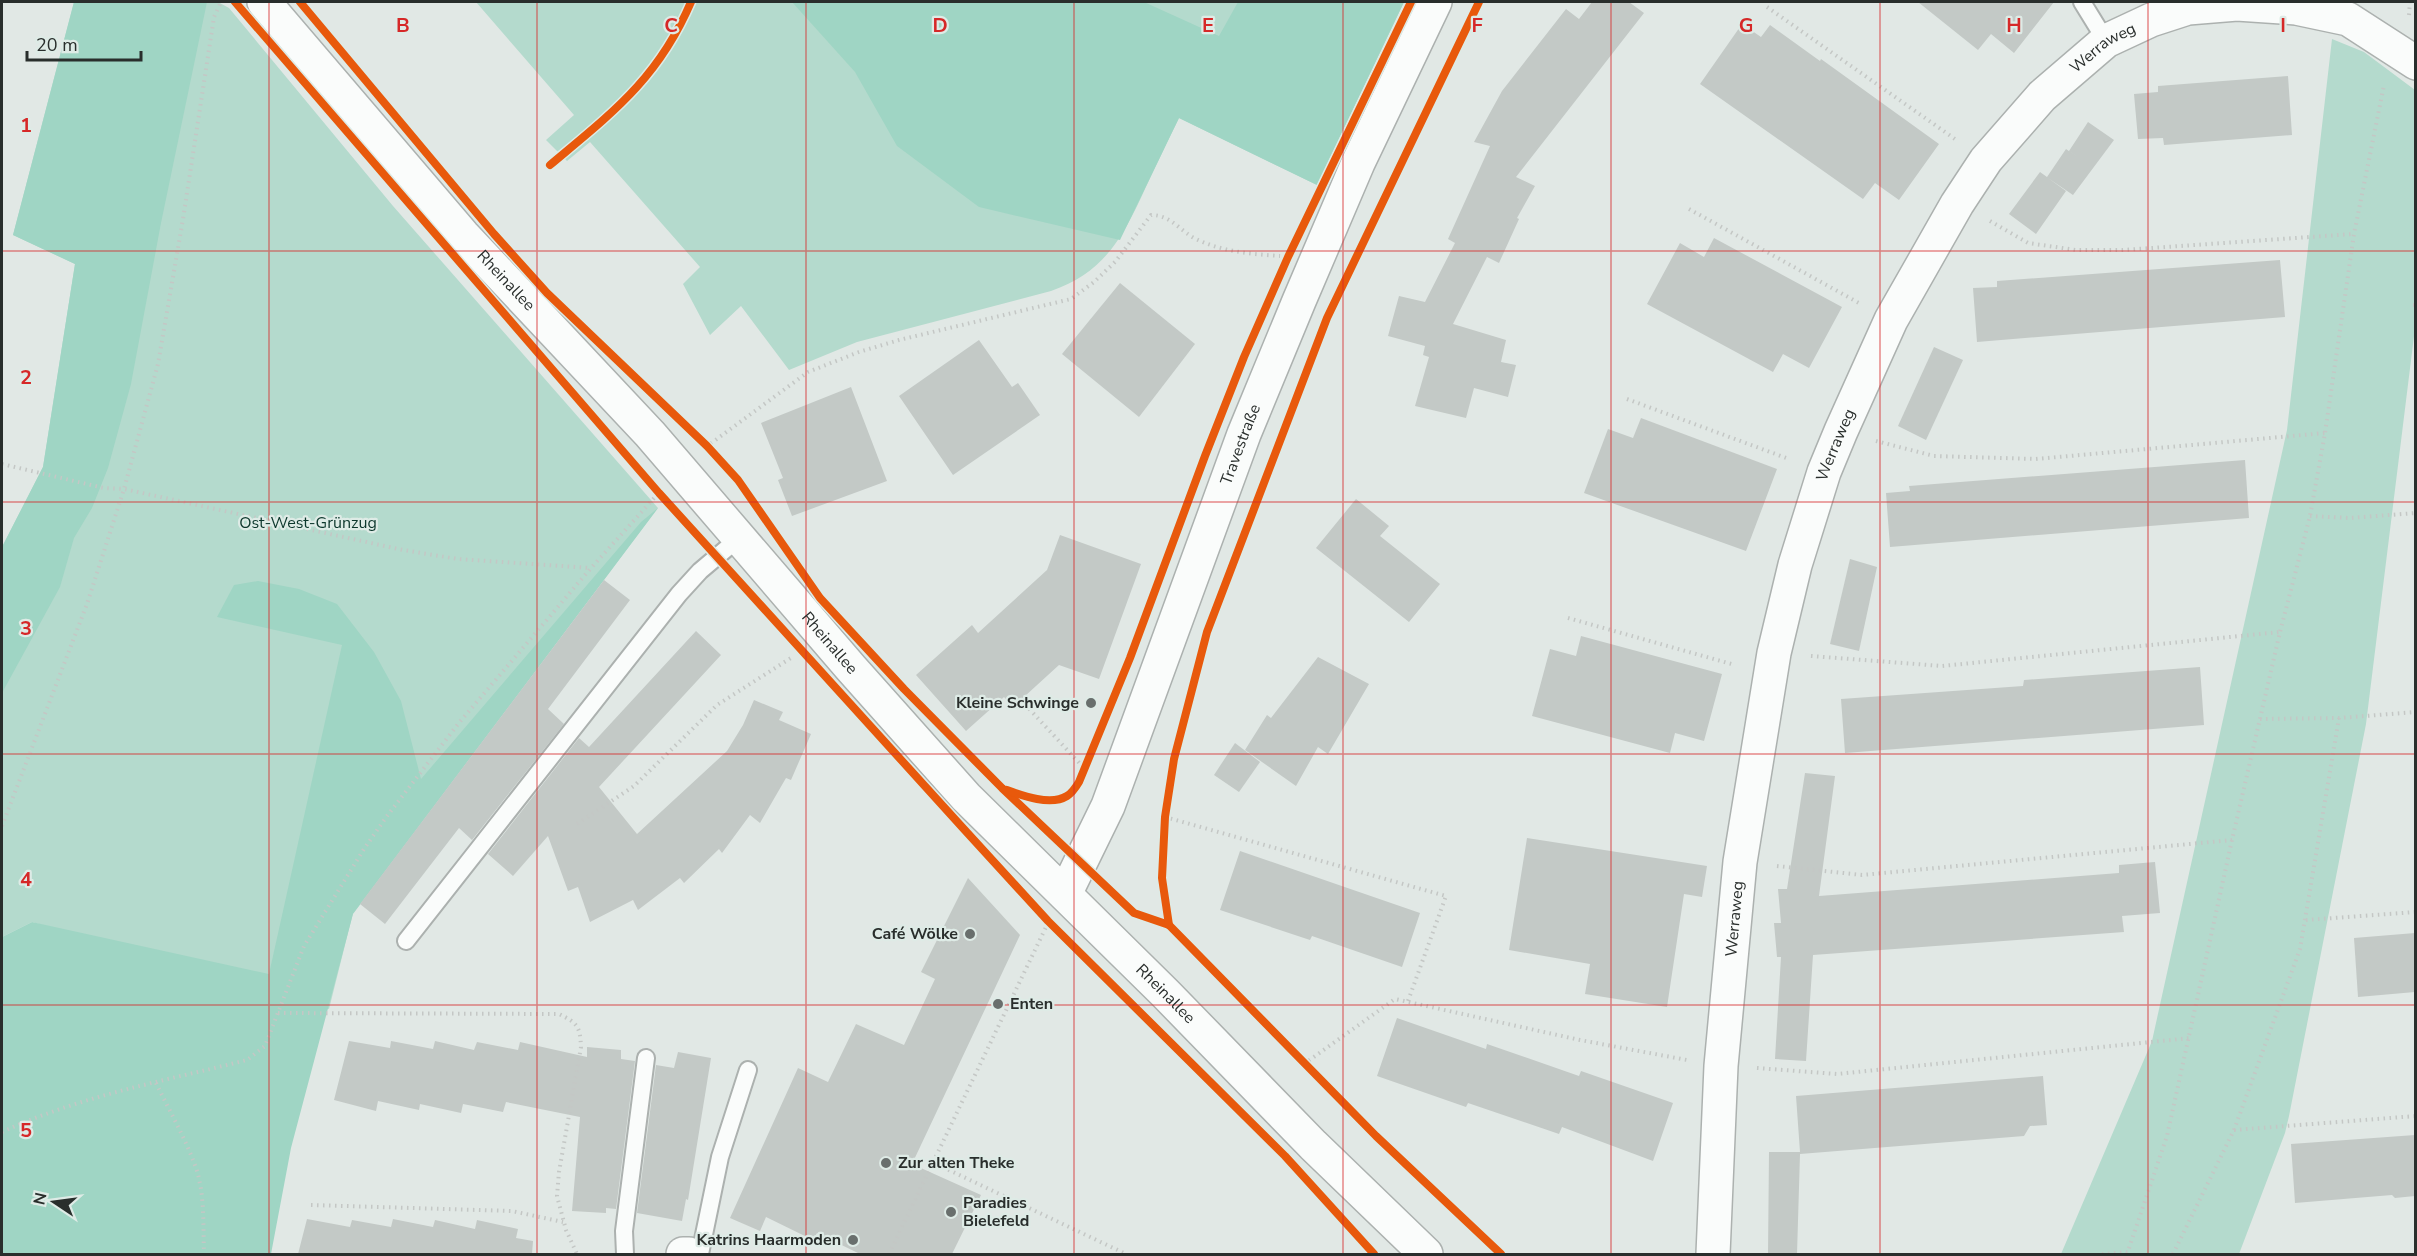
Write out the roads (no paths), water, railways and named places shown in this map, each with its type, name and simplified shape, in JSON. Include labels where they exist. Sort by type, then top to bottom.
[{"type":"street","name":"Rheinallee","points":[[264,2],[463,235],[682,470],[966,797],[1051,909],[1313,1145],[1426,1254]]},
{"type":"street","name":"Travestraße","points":[[1051,909],[1108,806],[1244,434],[1358,164],[1435,2]]},
{"type":"street","name":"Werraweg","points":[[1713,1254],[1721,1066],[1740,862],[1772,664],[1795,565],[1824,472],[1891,320],[1957,204],[1986,160],[2042,96],[2106,41],[2151,20],[2188,8],[2237,4],[2355,10],[2404,54]]},
{"type":"street","points":[[683,1254],[689,1254]]},
{"type":"lane","points":[[2082,2],[2106,41]]},
{"type":"lane","points":[[406,941],[679,594],[700,571],[739,538]]},
{"type":"lane","points":[[624,1254],[624,1231],[646,1058]]},
{"type":"lane","points":[[700,1254],[720,1158],[748,1070]]},
{"type":"place","name":"Kleine Schwinge","points":[[1091,703]]},
{"type":"place","name":"Café Wölke","points":[[970,934]]},
{"type":"place","name":"Enten","points":[[998,1004]]},
{"type":"place","name":"Zur alten Theke","points":[[886,1163]]},
{"type":"place","name":"Paradies Bielefeld","points":[[951,1212]]},
{"type":"place","name":"Katrins Haarmoden","points":[[853,1240]]},
{"type":"park label","name":"Ost-West-Grünzug","points":[[308,523]]}]
